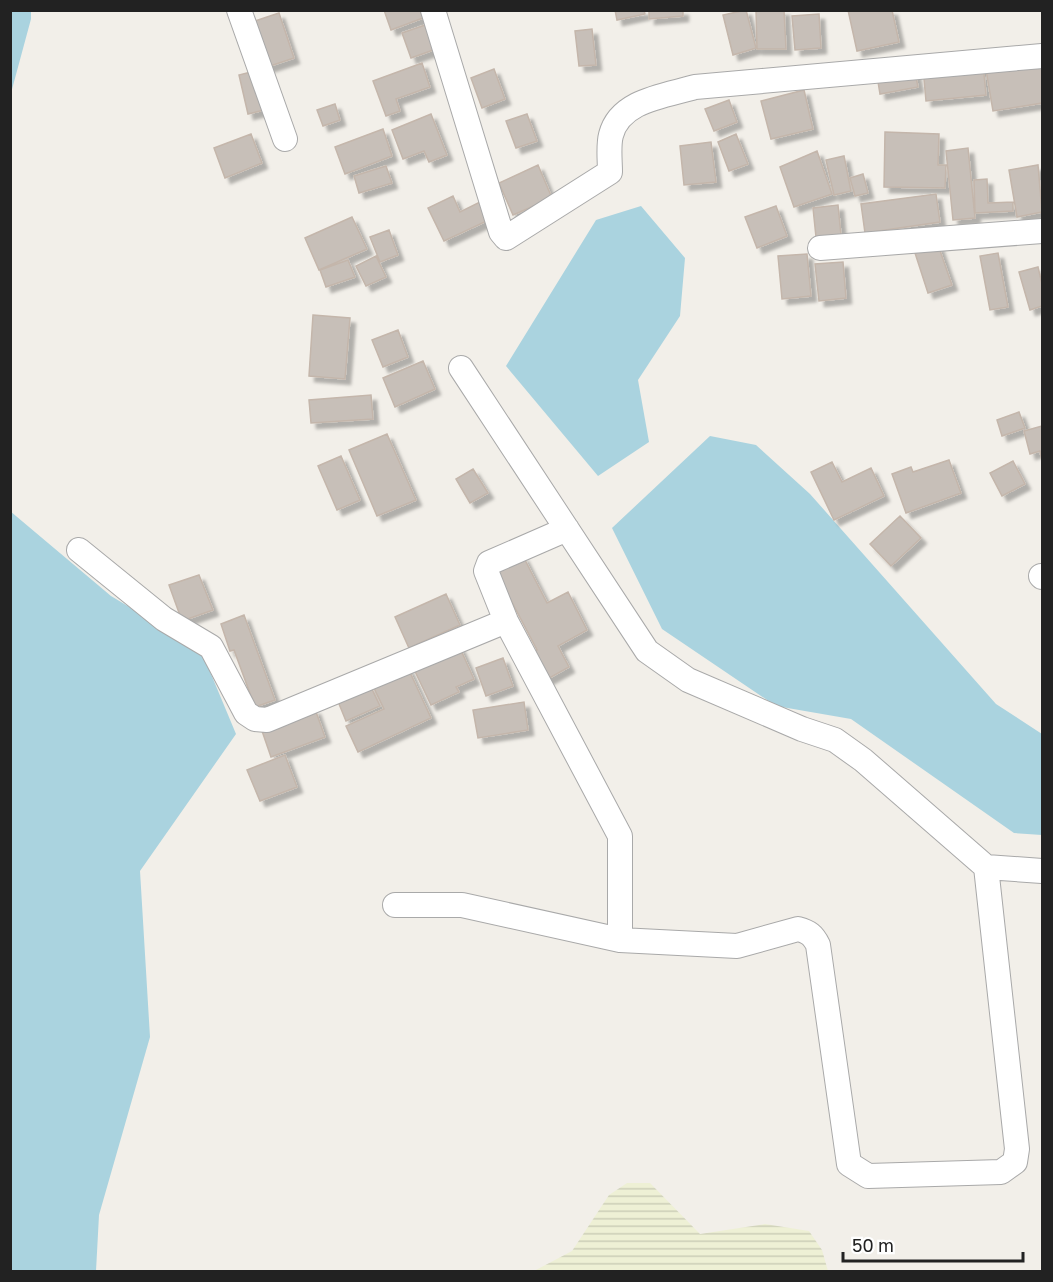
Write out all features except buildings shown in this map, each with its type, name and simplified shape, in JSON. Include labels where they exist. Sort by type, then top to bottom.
[{"type":"street","points":[[239,10],[285,139]]},
{"type":"street","points":[[433,10],[501,232],[506,238],[610,172],[610,136],[619,116],[641,102],[695,87],[1042,56]]},
{"type":"street","points":[[820,248],[1042,231]]},
{"type":"street","points":[[461,368],[647,651],[688,680],[802,729],[835,740],[863,760],[986,867],[1042,871]]},
{"type":"street","points":[[567,530],[489,563],[486,574],[506,621],[620,836],[620,940]]},
{"type":"street","points":[[79,550],[164,619],[211,647],[246,713],[255,719],[267,720],[312,703],[506,621]]},
{"type":"street","points":[[395,905],[462,905],[620,940],[737,946],[798,929],[806,931],[813,935],[818,945],[849,1164],[868,1176],[1002,1172],[1015,1162],[1017,1149],[986,867]]},
{"type":"green space","points":[[627,1183],[650,1183],[700,1234],[765,1224],[809,1231],[822,1250],[828,1271],[534,1271],[572,1251],[609,1195]]},
{"type":"water","points":[[11,10],[31,11],[31,19],[11,93]]},
{"type":"water","points":[[641,206],[685,258],[680,316],[638,380],[649,442],[598,476],[506,366],[596,220]]},
{"type":"water","points":[[710,436],[756,445],[810,494],[996,704],[1042,734],[1042,835],[1014,833],[851,719],[776,706],[662,629],[612,528]]},
{"type":"water","points":[[10,511],[111,596],[201,650],[236,734],[140,871],[150,1037],[99,1215],[96,1271],[11,1271]]}]
